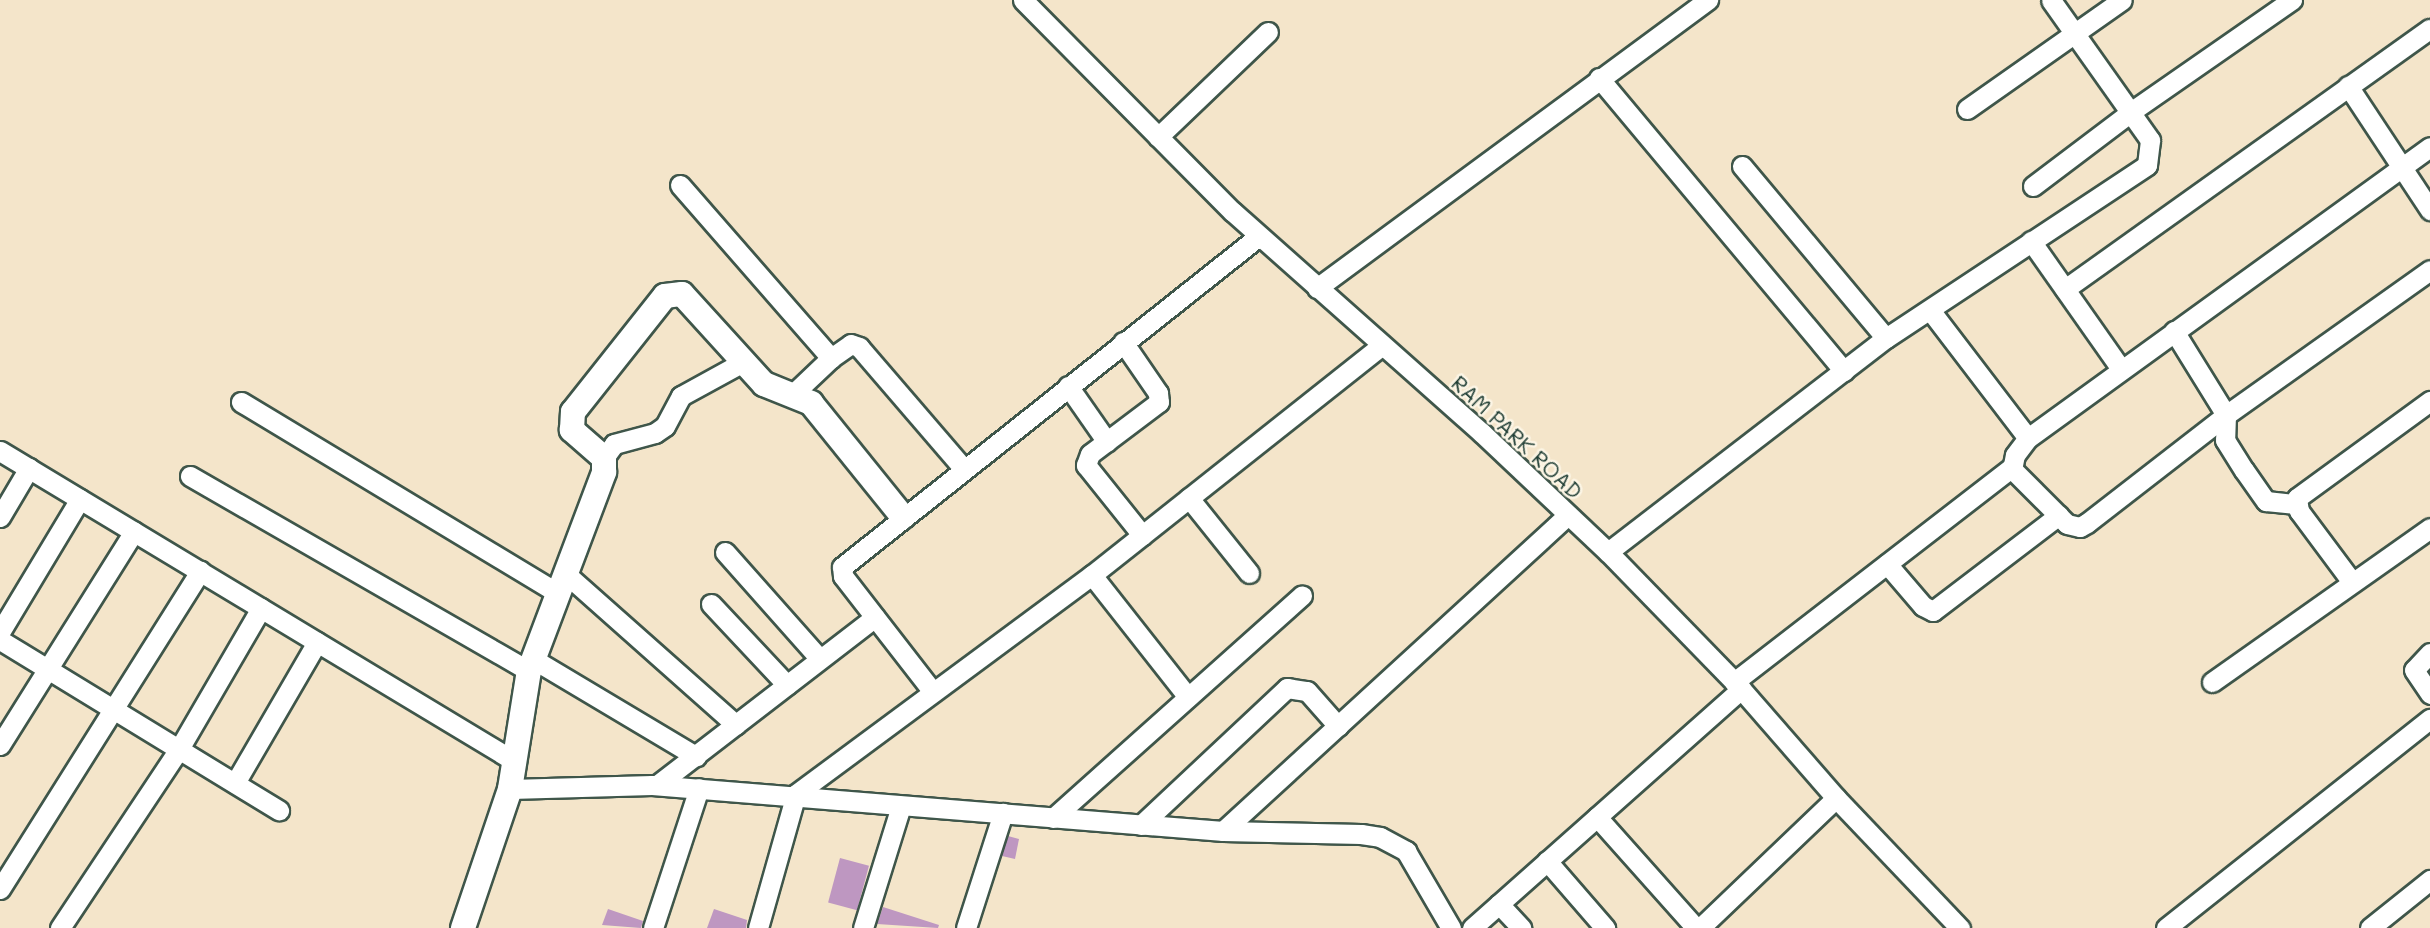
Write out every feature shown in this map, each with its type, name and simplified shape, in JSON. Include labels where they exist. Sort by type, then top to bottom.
[{"type":"street","name":"RAM PARK ROAD","points":[[1023,0],[1259,236],[1608,552],[1738,686],[1836,798],[1960,928]]},
{"type":"street","points":[[1317,288],[1708,0]]},
{"type":"street","points":[[1608,552],[1886,338],[2147,165],[2150,141],[2132,111],[2051,0]]},
{"type":"street","points":[[1967,109],[2122,0]]},
{"type":"street","points":[[2034,186],[2132,111],[2292,0]]},
{"type":"street","points":[[2065,289],[2430,29]]},
{"type":"street","points":[[1158,137],[1268,32]]},
{"type":"street","points":[[1599,78],[1844,371]]},
{"type":"street","points":[[2348,86],[2430,210]]},
{"type":"street","points":[[1472,928],[1738,686],[1887,564],[2012,470],[2015,455],[2028,438],[2430,147]]},
{"type":"street","points":[[1742,166],[1886,338]]},
{"type":"street","points":[[680,185],[831,358]]},
{"type":"street","points":[[933,692],[843,576],[842,567],[963,468],[1259,236]]},
{"type":"street","points":[[2031,242],[2121,369]]},
{"type":"street","points":[[2012,470],[2072,527],[2087,523],[2226,415],[2430,270]]},
{"type":"street","points":[[604,458],[572,430],[573,412],[665,296],[682,294],[764,384],[818,409],[903,517]]},
{"type":"street","points":[[1930,310],[2028,438]]},
{"type":"street","points":[[2174,331],[2226,415],[2225,440],[2266,501],[2296,505],[2353,582]]},
{"type":"street","points":[[1123,342],[1160,397],[1157,406],[1090,454],[1086,465],[1142,535]]},
{"type":"street","points":[[792,395],[831,358],[851,344],[859,347],[963,468]]},
{"type":"street","points":[[758,928],[796,794],[1092,575],[1382,345]]},
{"type":"street","points":[[463,928],[510,789],[531,665],[604,472],[604,458],[614,444],[656,433],[665,426],[681,396],[743,362]]},
{"type":"street","points":[[1068,386],[1107,442]]},
{"type":"street","points":[[2296,505],[2301,493],[2430,401]]},
{"type":"street","points":[[241,402],[563,584],[736,725]]},
{"type":"street","points":[[0,450],[516,762]]},
{"type":"street","points":[[0,517],[29,468]]},
{"type":"street","points":[[190,476],[696,755]]},
{"type":"street","points":[[1189,498],[1249,573]]},
{"type":"street","points":[[0,632],[80,499]]},
{"type":"street","points":[[1223,831],[1567,515]]},
{"type":"street","points":[[1887,564],[1923,606],[1933,611],[2059,515]]},
{"type":"street","points":[[2212,682],[2430,528]]},
{"type":"street","points":[[0,745],[134,531]]},
{"type":"street","points":[[725,552],[820,659]]},
{"type":"street","points":[[0,889],[200,571]]},
{"type":"street","points":[[1092,575],[1188,697]]},
{"type":"street","points":[[1053,818],[1302,595]]},
{"type":"street","points":[[711,604],[787,685]]},
{"type":"street","points":[[60,928],[179,749],[261,608]]},
{"type":"street","points":[[657,785],[875,617]]},
{"type":"street","points":[[0,640],[279,810]]},
{"type":"street","points":[[235,783],[317,642]]},
{"type":"street","points":[[2430,653],[2414,670],[2430,694]]},
{"type":"street","points":[[1141,825],[1287,688],[1307,691],[1338,726]]},
{"type":"street","points":[[2166,928],[2430,719]]},
{"type":"street","points":[[510,789],[657,785],[796,794],[901,806],[1223,831],[1361,834],[1393,842],[1415,861],[1451,928]]},
{"type":"street","points":[[653,928],[699,789]]},
{"type":"street","points":[[1597,817],[1698,928],[1836,798]]},
{"type":"street","points":[[863,928],[901,806]]},
{"type":"street","points":[[967,928],[1003,813]]},
{"type":"street","points":[[1547,861],[1605,928]]},
{"type":"street","points":[[2370,928],[2430,880]]},
{"type":"street","points":[[1499,904],[1521,928]]},
{"type":"building","points":[[1008,836],[1019,839],[1015,859],[1002,856]]},
{"type":"building","points":[[840,858],[869,866],[857,910],[828,902]]},
{"type":"building","points":[[883,907],[939,925],[938,928],[877,924]]},
{"type":"building","points":[[608,909],[643,921],[641,928],[602,925]]},
{"type":"building","points":[[714,909],[747,920],[746,928],[707,928]]}]
